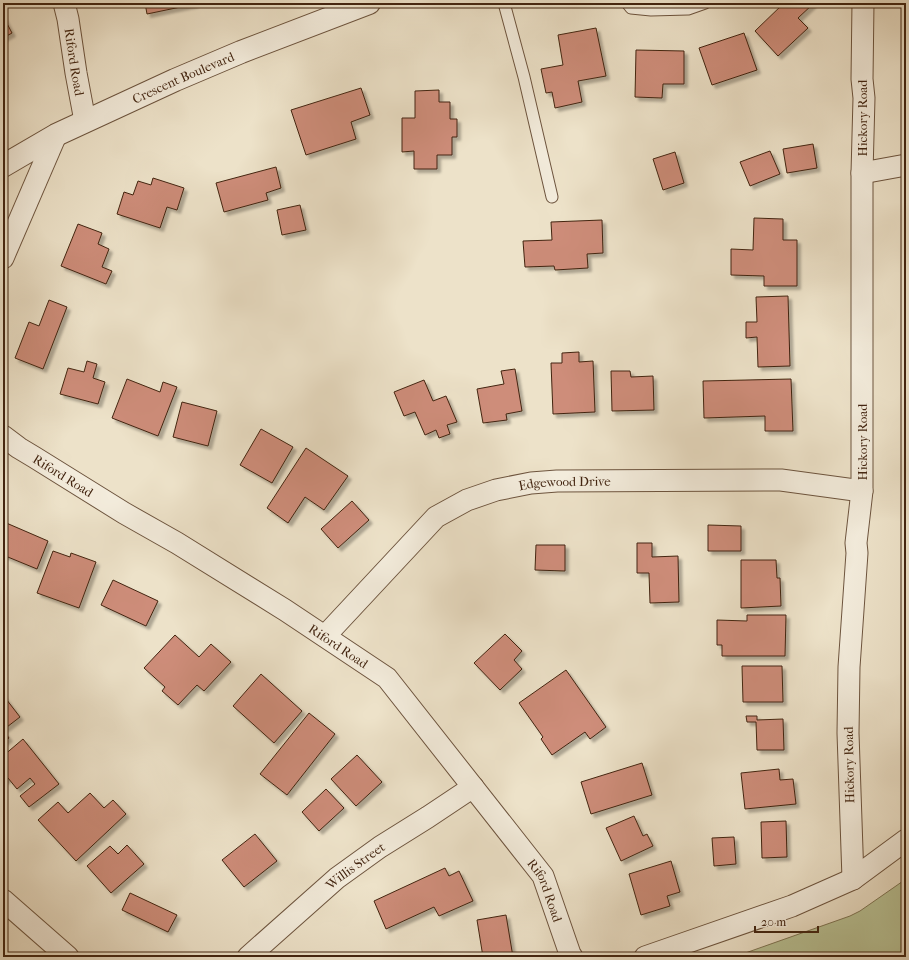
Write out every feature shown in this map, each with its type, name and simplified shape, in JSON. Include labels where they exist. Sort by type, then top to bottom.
[{"type":"street","name":"Riford Road","points":[[64,3],[86,121]]},
{"type":"street","name":"Crescent Boulevard","points":[[3,166],[56,135],[175,80],[242,52],[370,3]]},
{"type":"street","name":"Hickory Road","points":[[853,880],[848,733],[849,674],[857,553],[856,543],[862,491],[863,3]]},
{"type":"street","points":[[3,258],[56,135]]},
{"type":"street","points":[[862,173],[906,165]]},
{"type":"street","name":"Riford Road","points":[[3,436],[19,448],[124,513],[177,542],[285,610],[387,678],[543,876],[572,957]]},
{"type":"street","name":"Edgewood Drive","points":[[325,636],[436,517],[467,500],[496,490],[531,483],[557,481],[781,480],[862,491]]},
{"type":"street","name":"Willis Street","points":[[248,957],[337,878],[380,847],[472,787]]},
{"type":"street","points":[[645,957],[792,906],[853,880],[906,840]]},
{"type":"street","points":[[3,900],[68,957]]},
{"type":"lane","points":[[504,3],[524,77],[552,197]]},
{"type":"lane","points":[[628,3],[631,8],[651,10],[688,9],[705,3]]},
{"type":"green space","points":[[906,879],[906,957],[734,957],[850,916],[860,911]]},
{"type":"building","points":[[145,3],[194,3],[195,4],[147,14]]},
{"type":"building","points":[[784,3],[813,4],[798,18],[808,28],[778,56],[755,31]]},
{"type":"building","points":[[3,16],[12,33],[3,38]]},
{"type":"building","points":[[596,28],[606,76],[578,81],[582,102],[555,108],[552,92],[546,93],[541,69],[563,65],[558,35]]},
{"type":"building","points":[[744,33],[757,70],[712,85],[699,48]]},
{"type":"building","points":[[636,50],[684,51],[684,84],[663,84],[662,98],[635,97]]},
{"type":"building","points":[[361,88],[370,115],[351,122],[356,139],[306,155],[291,110]]},
{"type":"building","points":[[439,90],[439,102],[450,102],[450,119],[457,119],[457,137],[452,137],[452,155],[437,155],[437,169],[414,169],[414,151],[402,152],[402,118],[415,118],[415,91]]},
{"type":"building","points":[[813,144],[817,168],[787,173],[783,149]]},
{"type":"building","points":[[770,151],[780,174],[750,186],[740,162]]},
{"type":"building","points":[[675,152],[684,183],[663,190],[653,159]]},
{"type":"building","points":[[276,167],[281,188],[266,193],[268,200],[224,212],[216,183]]},
{"type":"building","points":[[153,178],[184,188],[177,210],[167,207],[160,228],[117,214],[124,192],[133,195],[138,181],[151,185]]},
{"type":"building","points":[[300,205],[306,230],[282,235],[277,210]]},
{"type":"building","points":[[754,218],[783,219],[783,240],[797,240],[797,286],[764,286],[764,276],[731,275],[731,249],[753,250]]},
{"type":"building","points":[[602,220],[603,253],[587,254],[588,268],[555,270],[554,266],[525,267],[523,241],[552,240],[551,222]]},
{"type":"building","points":[[78,224],[102,233],[98,244],[109,249],[102,267],[112,271],[106,284],[61,266]]},
{"type":"building","points":[[788,296],[790,366],[758,367],[757,337],[746,338],[746,322],[757,322],[756,297]]},
{"type":"building","points":[[49,300],[67,307],[43,369],[15,358],[29,322],[39,326]]},
{"type":"building","points":[[579,352],[579,362],[593,361],[595,412],[553,414],[551,363],[562,363],[562,353]]},
{"type":"building","points":[[87,361],[97,364],[93,378],[105,382],[98,404],[60,394],[68,368],[84,372]]},
{"type":"building","points":[[515,369],[522,411],[506,414],[507,420],[483,423],[477,389],[504,384],[501,371]]},
{"type":"building","points":[[611,371],[630,371],[631,377],[653,376],[654,410],[612,411]]},
{"type":"building","points":[[127,379],[160,392],[163,382],[177,387],[158,436],[112,418]]},
{"type":"building","points":[[791,379],[793,431],[765,431],[765,416],[704,418],[703,381]]},
{"type":"building","points":[[424,380],[433,401],[446,396],[457,422],[447,425],[450,434],[439,438],[436,430],[425,435],[415,412],[404,416],[394,392]]},
{"type":"building","points":[[182,402],[217,411],[208,446],[173,437]]},
{"type":"building","points":[[261,429],[293,447],[272,483],[240,465]]},
{"type":"building","points":[[306,448],[348,476],[324,510],[305,497],[288,523],[267,508]]},
{"type":"building","points":[[352,501],[369,520],[338,548],[321,529]]},
{"type":"building","points":[[4,522],[48,541],[37,569],[3,555]]},
{"type":"building","points":[[708,525],[741,526],[741,551],[708,551]]},
{"type":"building","points":[[637,543],[652,543],[652,557],[678,556],[679,602],[650,603],[649,573],[637,573]]},
{"type":"building","points":[[536,545],[565,545],[565,571],[535,570]]},
{"type":"building","points":[[53,551],[70,557],[71,553],[96,562],[79,608],[37,593]]},
{"type":"building","points":[[741,560],[776,560],[777,578],[780,578],[781,606],[741,608]]},
{"type":"building","points":[[113,580],[158,601],[146,626],[101,605]]},
{"type":"building","points":[[747,615],[786,615],[785,656],[722,656],[722,645],[717,645],[717,620],[747,621]]},
{"type":"building","points":[[505,634],[522,651],[514,660],[522,669],[500,690],[474,663]]},
{"type":"building","points":[[175,635],[199,657],[211,644],[231,662],[204,691],[197,685],[178,705],[162,691],[165,687],[144,668]]},
{"type":"building","points":[[742,666],[782,666],[783,702],[743,702]]},
{"type":"building","points":[[566,670],[606,727],[590,739],[585,732],[552,755],[541,739],[543,737],[519,703]]},
{"type":"building","points":[[261,674],[302,711],[274,743],[233,706]]},
{"type":"building","points":[[3,695],[20,717],[3,730]]},
{"type":"building","points":[[309,713],[335,734],[287,795],[260,774]]},
{"type":"building","points":[[746,716],[757,716],[757,720],[783,719],[784,750],[757,750],[756,722],[747,722]]},
{"type":"building","points":[[3,730],[9,738],[3,743]]},
{"type":"building","points":[[23,739],[59,784],[29,807],[20,796],[35,784],[30,778],[17,789],[8,778],[3,782],[3,756]]},
{"type":"building","points":[[357,755],[382,782],[356,806],[331,779]]},
{"type":"building","points":[[642,763],[652,795],[591,814],[581,782]]},
{"type":"building","points":[[779,769],[780,780],[793,779],[796,804],[745,809],[741,773]]},
{"type":"building","points":[[326,789],[344,808],[319,831],[302,812]]},
{"type":"building","points":[[90,793],[104,808],[113,800],[126,814],[76,861],[38,820],[58,802],[68,813]]},
{"type":"building","points":[[634,816],[643,836],[647,834],[653,846],[621,861],[606,828]]},
{"type":"building","points":[[786,821],[787,857],[762,858],[761,822]]},
{"type":"building","points":[[255,834],[277,861],[244,887],[222,860]]},
{"type":"building","points":[[734,837],[736,864],[714,866],[712,838]]},
{"type":"building","points":[[127,845],[144,864],[111,893],[87,866],[110,846],[118,854]]},
{"type":"building","points":[[671,861],[680,892],[667,896],[670,906],[641,915],[629,874]]},
{"type":"building","points":[[445,868],[449,876],[459,871],[473,901],[439,916],[434,907],[386,929],[374,901]]},
{"type":"building","points":[[130,893],[177,915],[168,932],[122,910]]},
{"type":"building","points":[[506,915],[513,957],[483,957],[477,920]]}]
